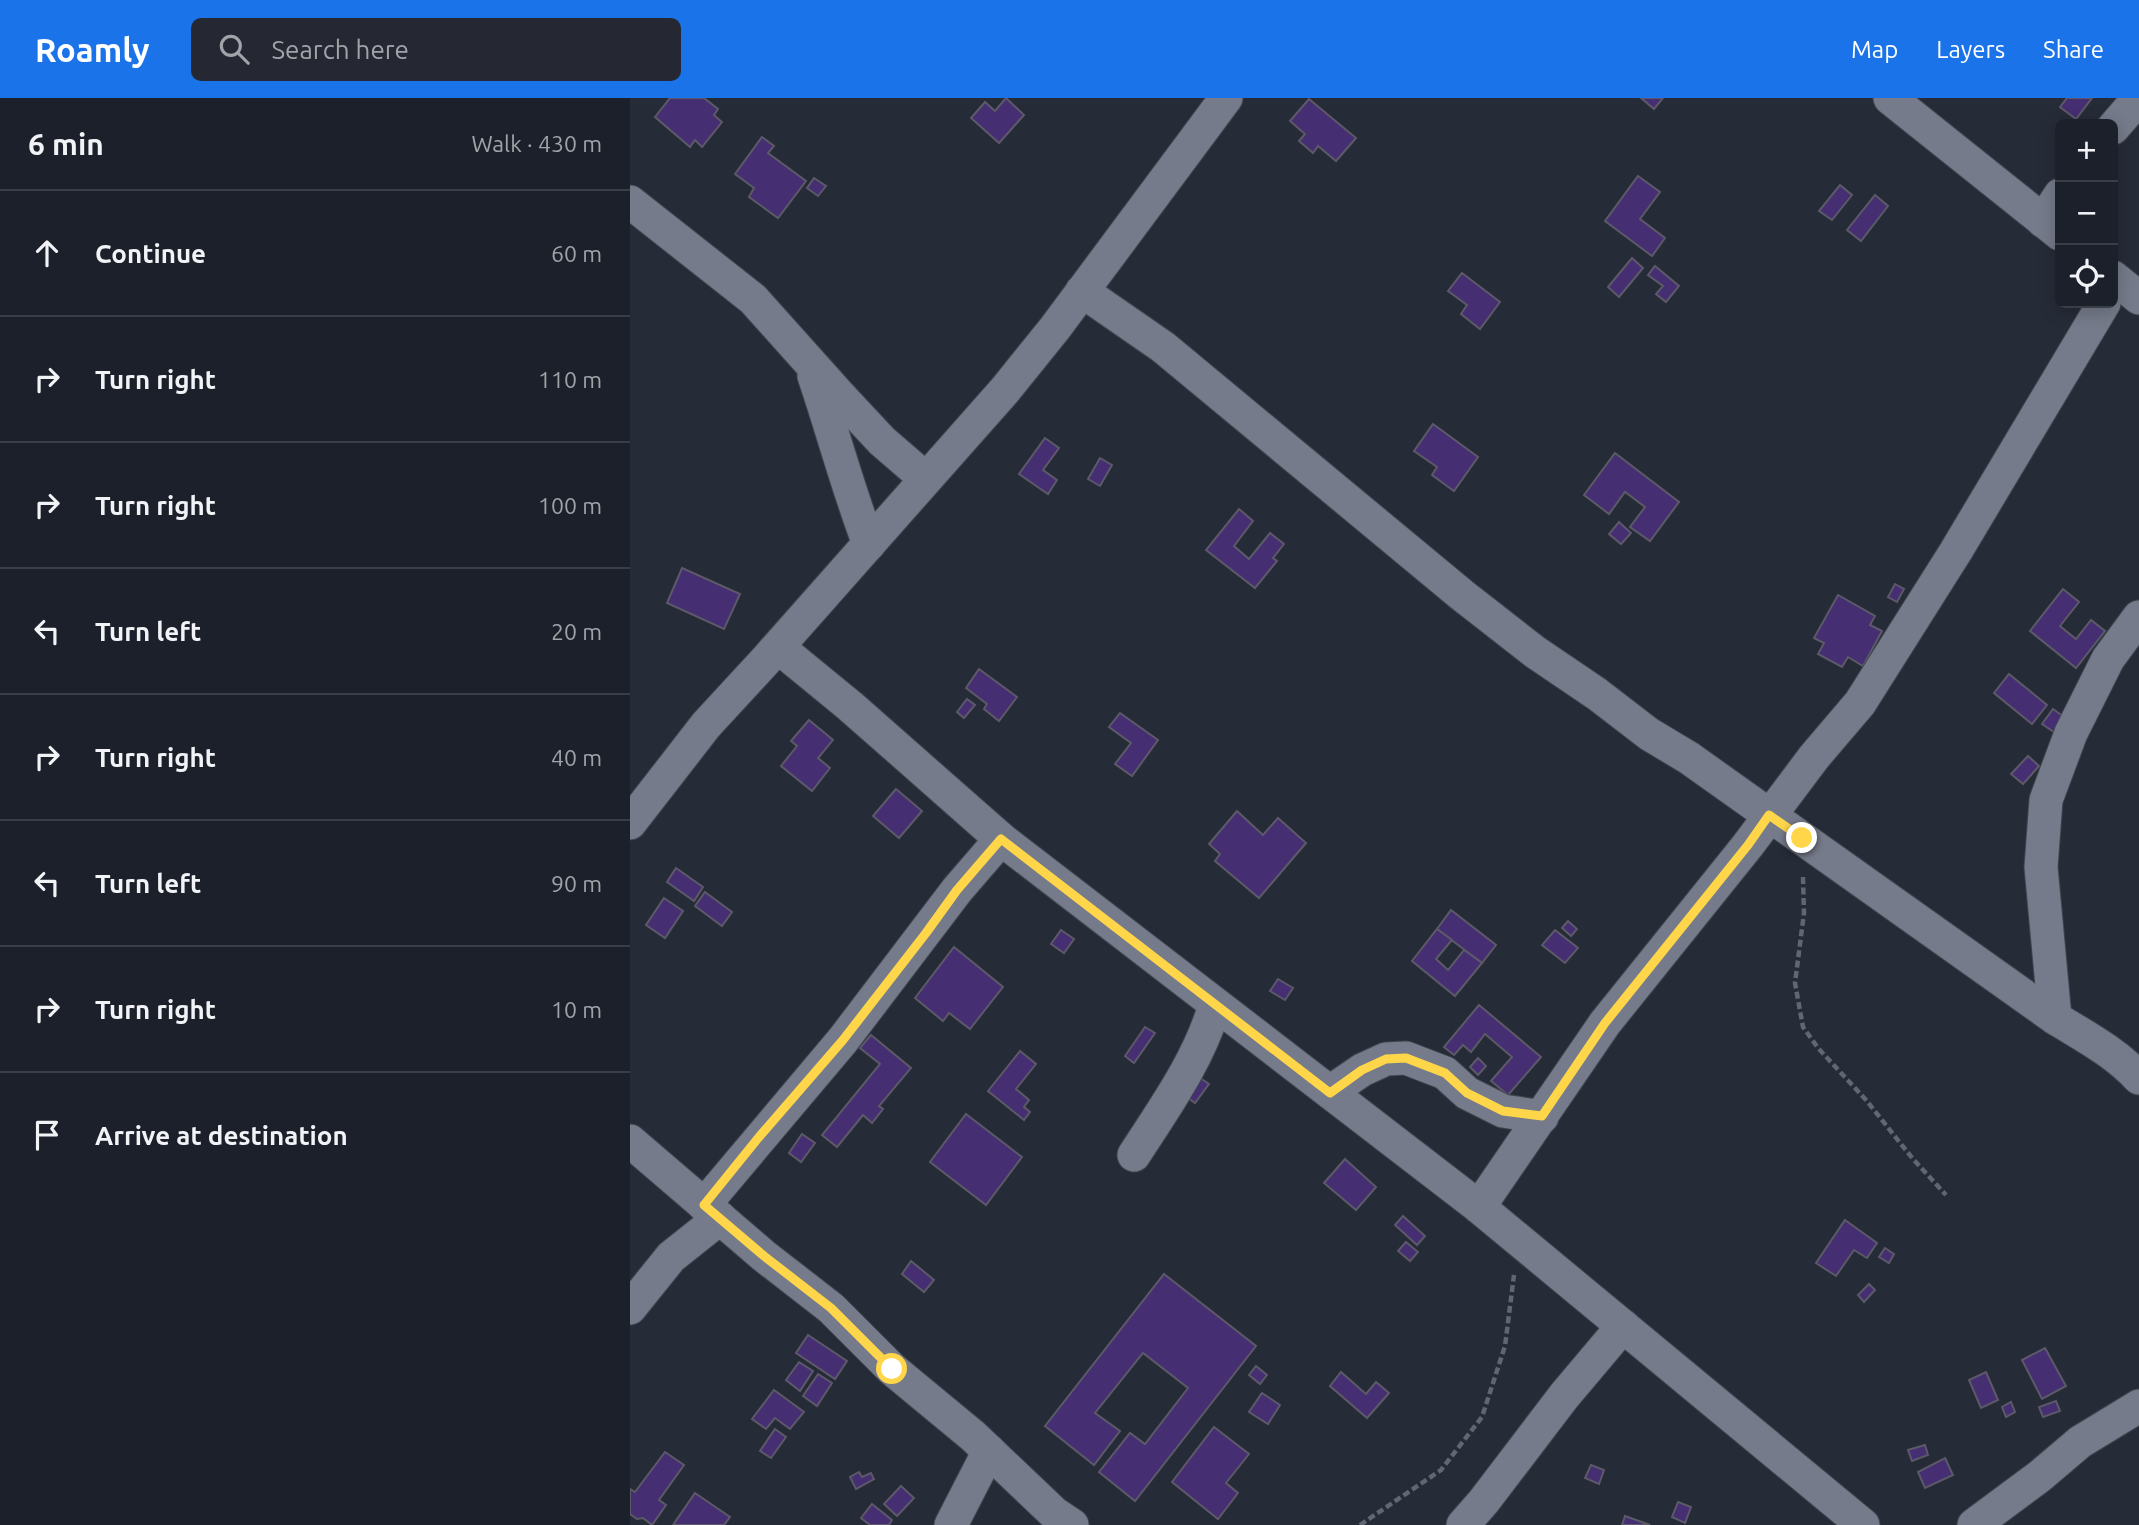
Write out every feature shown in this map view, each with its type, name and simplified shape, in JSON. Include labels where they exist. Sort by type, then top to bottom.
[{"type":"street","points":[[635,808],[1005,390],[1226,98]]},
{"type":"street","points":[[1890,98],[2055,217]]},
{"type":"street","points":[[2118,122],[2139,98]]},
{"type":"street","points":[[630,202],[753,299],[882,441],[926,479]]},
{"type":"street","points":[[1082,291],[1163,347],[1451,586],[1535,652],[2055,1018],[2127,1065],[2139,1078]]},
{"type":"street","points":[[1479,1207],[1605,1023],[1867,693],[2105,308]]},
{"type":"street","points":[[809,363],[869,544]]},
{"type":"street","points":[[2055,1018],[2041,867],[2046,800],[2071,733],[2108,659],[2139,617]]},
{"type":"street","points":[[778,647],[1001,839],[1479,1207],[1863,1525]]},
{"type":"street","points":[[630,1308],[712,1212],[759,1137],[843,1040],[957,890],[1001,839]]},
{"type":"street","points":[[1133,1154],[1196,1056],[1215,1005]]},
{"type":"street","points":[[1330,1093],[1362,1070],[1386,1059],[1406,1058],[1445,1073],[1467,1093],[1503,1111],[1542,1116]]},
{"type":"street","points":[[630,1142],[831,1308],[892,1369],[989,1451],[1054,1513],[1072,1525]]},
{"type":"street","points":[[1465,1524],[1564,1396],[1623,1326]]},
{"type":"street","points":[[1974,1525],[2040,1476],[2080,1442],[2139,1406]]},
{"type":"street","points":[[951,1525],[989,1451]]},
{"type":"path","points":[[1802,838],[1804,913],[1795,983],[1803,1027],[1818,1048],[1946,1195]]},
{"type":"path","points":[[1360,1525],[1441,1470],[1482,1417],[1505,1346],[1518,1240]]},
{"type":"building","points":[[670,98],[704,98],[718,109],[714,115],[722,122],[702,147],[695,140],[690,147],[655,117]]},
{"type":"building","points":[[1006,98],[1024,115],[999,143],[971,118],[985,102],[995,111]]},
{"type":"building","points":[[1641,98],[1663,98],[1654,109]]},
{"type":"building","points":[[2067,98],[2092,98],[2076,119],[2060,107]]},
{"type":"building","points":[[1309,99],[1356,138],[1336,161],[1318,146],[1313,153],[1299,141],[1305,134],[1290,121]]},
{"type":"building","points":[[762,137],[774,146],[768,153],[806,181],[778,218],[749,197],[754,188],[735,174]]},
{"type":"building","points":[[1638,176],[1660,192],[1640,219],[1665,238],[1652,256],[1605,221]]},
{"type":"building","points":[[814,178],[826,186],[818,196],[807,188]]},
{"type":"building","points":[[1840,185],[1852,195],[1832,220],[1819,211]]},
{"type":"building","points":[[1875,195],[1888,206],[1861,241],[1847,230]]},
{"type":"building","points":[[1632,258],[1643,268],[1619,297],[1608,287]]},
{"type":"building","points":[[1655,266],[1679,286],[1666,302],[1656,294],[1663,286],[1648,275]]},
{"type":"building","points":[[1462,273],[1500,302],[1480,329],[1461,314],[1467,305],[1448,291]]},
{"type":"building","points":[[1433,424],[1478,457],[1454,491],[1432,475],[1437,467],[1414,451]]},
{"type":"building","points":[[1045,438],[1059,448],[1043,470],[1057,480],[1048,494],[1019,474]]},
{"type":"building","points":[[1615,453],[1679,502],[1650,541],[1630,527],[1645,507],[1625,492],[1609,514],[1584,495]]},
{"type":"building","points":[[1100,458],[1112,465],[1100,486],[1088,479]]},
{"type":"building","points":[[1239,509],[1253,521],[1234,546],[1249,559],[1270,533],[1284,544],[1273,558],[1277,561],[1255,588],[1206,550]]},
{"type":"building","points":[[1619,522],[1631,533],[1621,544],[1609,534]]},
{"type":"building","points":[[682,568],[740,594],[724,629],[667,603]]},
{"type":"building","points":[[1895,584],[1904,589],[1897,602],[1888,597]]},
{"type":"building","points":[[2063,589],[2079,602],[2060,626],[2076,639],[2091,620],[2105,631],[2076,668],[2030,631]]},
{"type":"building","points":[[1838,595],[1875,616],[1870,625],[1882,631],[1863,666],[1848,657],[1842,667],[1818,654],[1824,643],[1814,638]]},
{"type":"building","points":[[979,669],[1017,697],[999,721],[984,709],[987,704],[966,688]]},
{"type":"building","points":[[2009,674],[2047,705],[2032,724],[1994,693]]},
{"type":"building","points":[[967,699],[975,705],[964,718],[957,712]]},
{"type":"building","points":[[2053,709],[2064,717],[2054,732],[2042,724]]},
{"type":"building","points":[[1120,713],[1158,740],[1132,776],[1115,764],[1131,743],[1109,727]]},
{"type":"building","points":[[809,720],[833,740],[818,758],[830,768],[812,791],[781,766],[797,746],[791,741]]},
{"type":"building","points":[[2028,756],[2039,766],[2023,784],[2011,774]]},
{"type":"building","points":[[896,789],[922,811],[899,838],[873,816]]},
{"type":"building","points":[[1237,811],[1263,835],[1278,818],[1306,843],[1259,898],[1215,861],[1220,854],[1209,844]]},
{"type":"building","points":[[676,868],[703,887],[694,901],[667,882]]},
{"type":"building","points":[[705,892],[732,912],[722,926],[695,906]]},
{"type":"building","points":[[664,898],[683,911],[665,938],[646,925]]},
{"type":"building","points":[[1451,910],[1496,945],[1482,963],[1437,929]]},
{"type":"building","points":[[1568,921],[1577,929],[1571,936],[1562,928]]},
{"type":"building","points":[[1437,929],[1452,940],[1436,959],[1448,970],[1464,950],[1482,963],[1455,996],[1412,961]]},
{"type":"building","points":[[1061,930],[1074,939],[1064,953],[1051,944]]},
{"type":"building","points":[[1555,930],[1578,948],[1565,963],[1542,945]]},
{"type":"building","points":[[954,947],[1003,987],[970,1029],[949,1013],[943,1021],[915,998]]},
{"type":"building","points":[[1278,979],[1293,988],[1285,1000],[1270,991]]},
{"type":"building","points":[[1479,1005],[1541,1057],[1508,1095],[1491,1081],[1512,1057],[1485,1034],[1471,1052],[1463,1045],[1454,1055],[1444,1047]]},
{"type":"building","points":[[1145,1027],[1155,1033],[1134,1063],[1125,1056]]},
{"type":"building","points":[[871,1035],[911,1068],[879,1106],[883,1109],[872,1123],[863,1115],[837,1147],[822,1135],[880,1064],[860,1048]]},
{"type":"building","points":[[1020,1051],[1036,1064],[1016,1089],[1029,1100],[1024,1107],[1030,1112],[1024,1120],[988,1091]]},
{"type":"building","points":[[1478,1058],[1486,1066],[1478,1075],[1470,1067]]},
{"type":"building","points":[[1197,1076],[1209,1084],[1195,1103],[1184,1095]]},
{"type":"building","points":[[966,1114],[1022,1157],[986,1205],[930,1162]]},
{"type":"building","points":[[802,1134],[815,1143],[801,1162],[789,1153]]},
{"type":"building","points":[[1345,1159],[1376,1187],[1356,1210],[1324,1183]]},
{"type":"building","points":[[1403,1216],[1425,1236],[1417,1245],[1395,1225]]},
{"type":"building","points":[[1845,1220],[1877,1243],[1867,1258],[1854,1250],[1836,1276],[1816,1263]]},
{"type":"building","points":[[1406,1242],[1418,1252],[1410,1261],[1398,1251]]},
{"type":"building","points":[[1885,1248],[1894,1254],[1889,1263],[1879,1257]]},
{"type":"building","points":[[911,1261],[934,1280],[924,1292],[902,1274]]},
{"type":"building","points":[[1164,1274],[1256,1346],[1135,1501],[1099,1472],[1130,1433],[1145,1444],[1188,1388],[1143,1353],[1095,1413],[1120,1431],[1094,1465],[1045,1426]]},
{"type":"building","points":[[1869,1284],[1875,1290],[1864,1302],[1858,1295]]},
{"type":"building","points":[[808,1335],[847,1361],[835,1379],[796,1353]]},
{"type":"building","points":[[2045,1348],[2066,1386],[2042,1399],[2022,1360]]},
{"type":"building","points":[[799,1362],[813,1371],[800,1391],[786,1380]]},
{"type":"building","points":[[1256,1366],[1267,1375],[1260,1384],[1249,1375]]},
{"type":"building","points":[[1341,1372],[1366,1394],[1376,1382],[1389,1393],[1367,1418],[1330,1386]]},
{"type":"building","points":[[1986,1372],[1998,1400],[1981,1408],[1969,1380]]},
{"type":"building","points":[[818,1374],[832,1383],[817,1406],[803,1396]]},
{"type":"building","points":[[774,1390],[804,1412],[790,1429],[775,1418],[766,1429],[752,1419]]},
{"type":"building","points":[[1262,1393],[1280,1405],[1268,1424],[1249,1412]]},
{"type":"building","points":[[2056,1401],[2060,1411],[2043,1417],[2039,1407]]},
{"type":"building","points":[[2011,1402],[2015,1412],[2006,1417],[2002,1407]]},
{"type":"building","points":[[1214,1427],[1249,1454],[1226,1483],[1238,1493],[1218,1519],[1172,1482]]},
{"type":"building","points":[[775,1429],[786,1437],[771,1458],[760,1451]]},
{"type":"building","points":[[1925,1445],[1928,1455],[1912,1461],[1908,1450]]},
{"type":"building","points":[[665,1452],[684,1465],[659,1500],[666,1505],[652,1525],[643,1518],[637,1519],[630,1514],[630,1489],[635,1492]]},
{"type":"building","points":[[1945,1458],[1953,1475],[1925,1488],[1918,1472]]},
{"type":"building","points":[[1591,1465],[1604,1470],[1599,1484],[1585,1478]]},
{"type":"building","points":[[859,1472],[862,1477],[871,1473],[874,1479],[856,1489],[850,1477]]},
{"type":"building","points":[[901,1486],[914,1498],[897,1516],[884,1504]]},
{"type":"building","points":[[695,1493],[730,1517],[724,1525],[673,1525]]},
{"type":"building","points":[[1678,1502],[1691,1507],[1685,1523],[1672,1517]]},
{"type":"building","points":[[872,1504],[892,1520],[889,1525],[870,1525],[861,1518]]},
{"type":"building","points":[[1625,1516],[1650,1525],[1622,1525]]},
{"type":"route","points":[[892,1369],[831,1308],[704,1205],[843,1040],[957,890],[1001,839],[1330,1093],[1362,1070],[1386,1059],[1406,1058],[1445,1073],[1467,1093],[1503,1111],[1542,1116],[1605,1023],[1769,815],[1802,838]]}]
